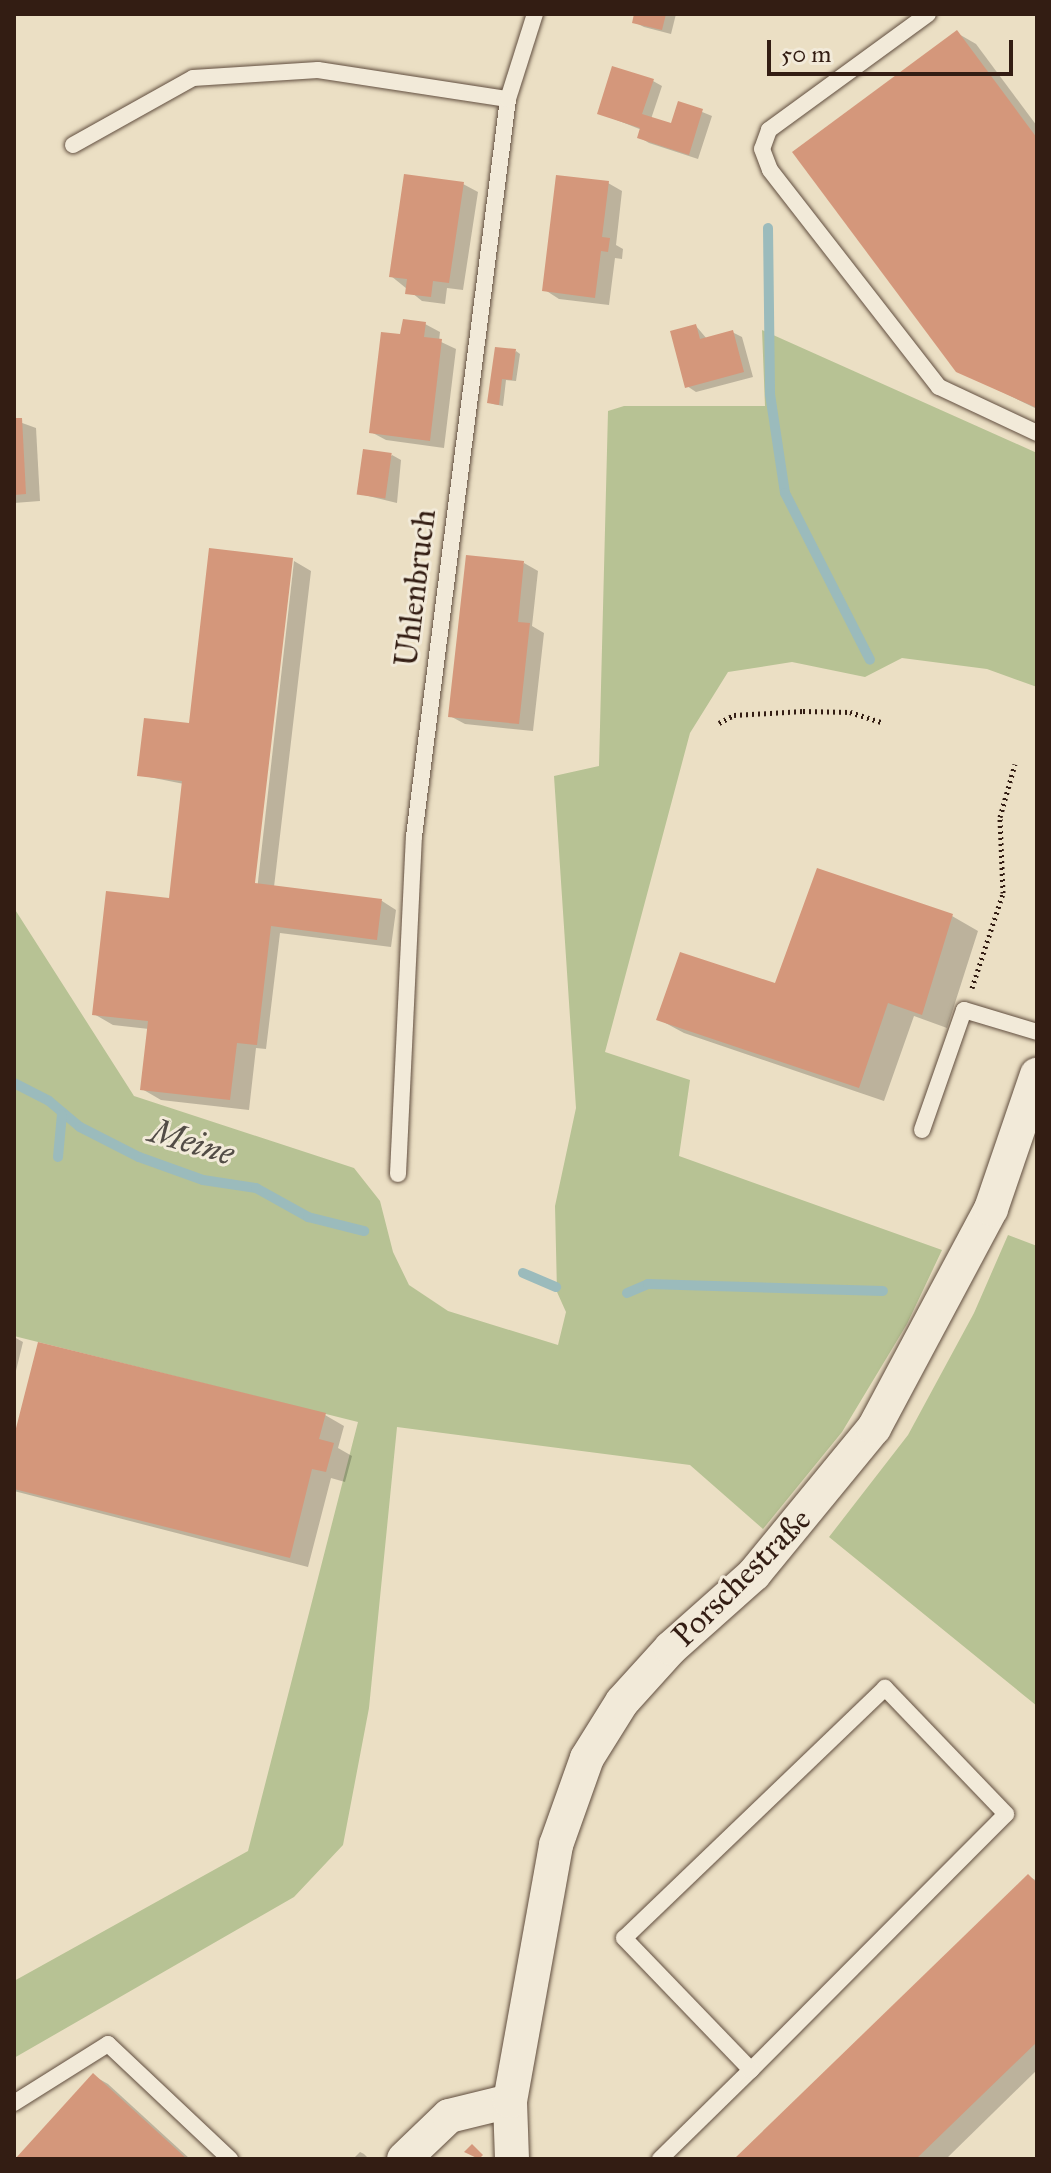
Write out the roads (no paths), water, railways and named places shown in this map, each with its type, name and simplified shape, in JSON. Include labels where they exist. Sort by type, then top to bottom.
[{"type":"street","name":"Porschestraße","points":[[512,2159],[510,2101],[556,1845],[587,1758],[622,1702],[671,1648],[754,1574],[874,1428],[991,1209],[1037,1075]]},
{"type":"street","points":[[404,2159],[449,2116],[510,2101]]},
{"type":"lane","name":"Uhlenbruch","points":[[398,1174],[414,836],[508,99],[535,14]]},
{"type":"lane","points":[[928,14],[769,130],[762,149],[770,170],[939,387],[1037,433]]},
{"type":"lane","points":[[73,145],[193,78],[318,70],[508,99]]},
{"type":"lane","points":[[922,1130],[964,1010],[1037,1032]]},
{"type":"lane","points":[[660,2159],[751,2070],[1006,1814],[885,1688],[624,1938],[751,2070]]},
{"type":"lane","points":[[14,2103],[108,2044],[230,2159]]},
{"type":"waterway","points":[[768,228],[770,394],[785,493],[870,660]]},
{"type":"waterway","name":"Meine","points":[[14,1083],[49,1101],[80,1127],[139,1157],[203,1180],[256,1188],[308,1217],[364,1231]]},
{"type":"waterway","points":[[58,1157],[62,1114]]},
{"type":"waterway","name":"Meine","points":[[523,1273],[556,1287]]},
{"type":"waterway","name":"Meine","points":[[627,1293],[648,1284],[883,1291]]}]
